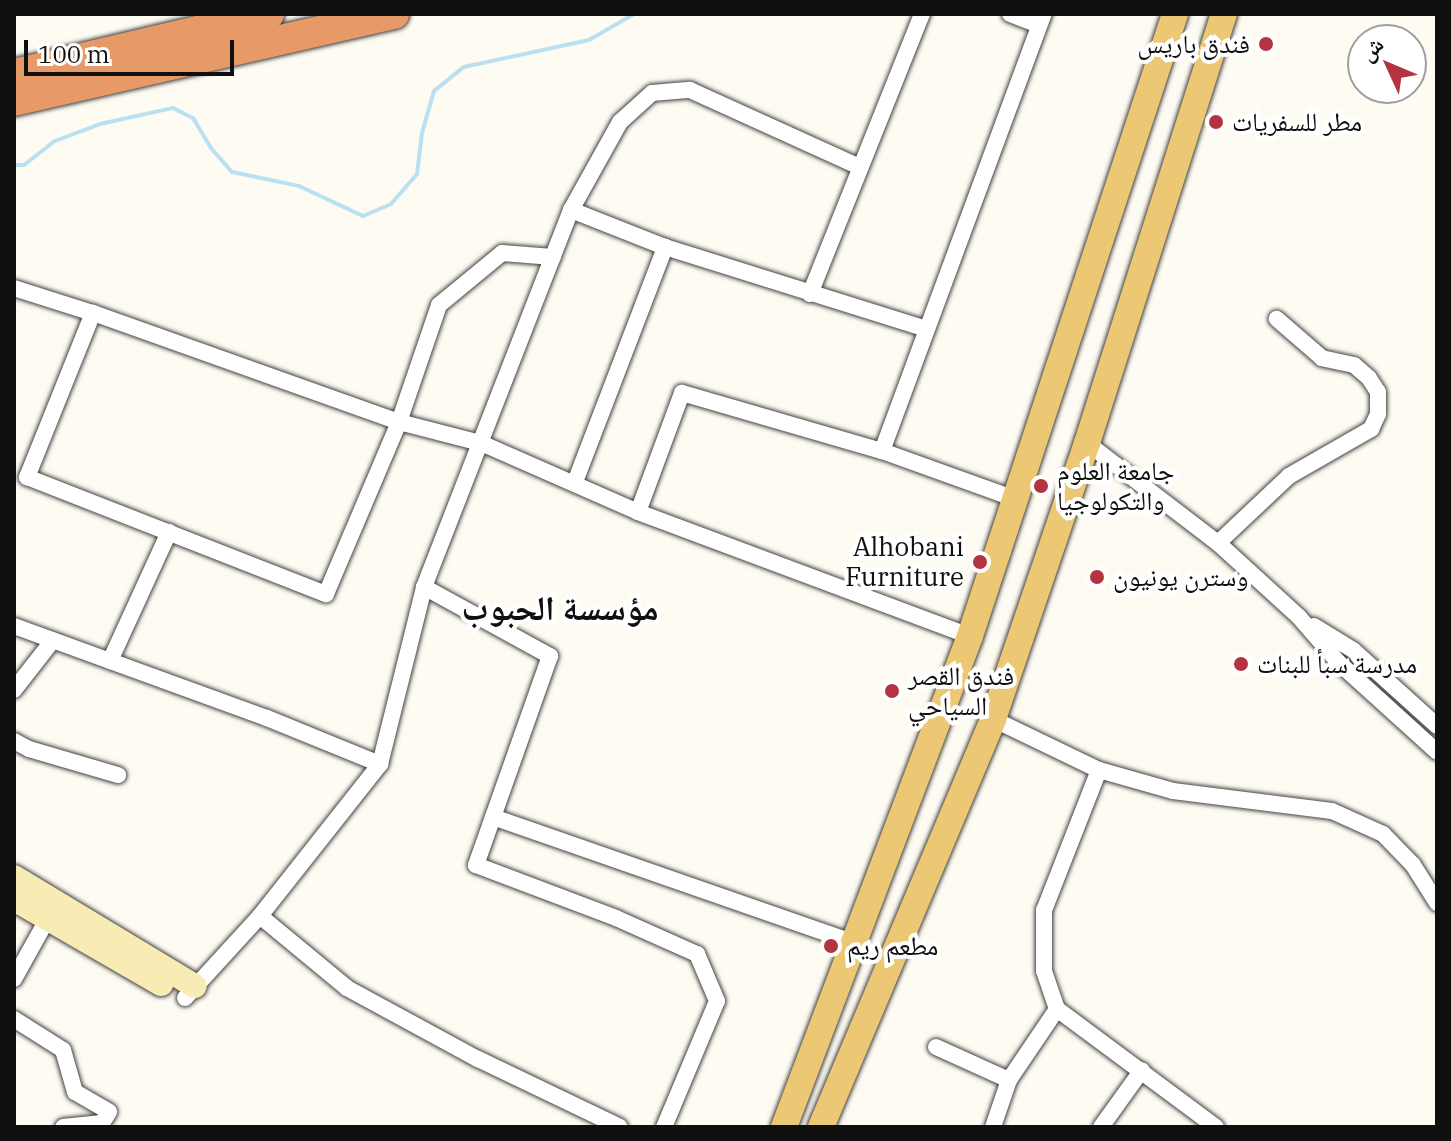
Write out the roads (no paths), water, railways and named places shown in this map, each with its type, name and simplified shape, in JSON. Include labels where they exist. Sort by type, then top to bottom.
[{"type":"highway","points":[[14,74],[269,14]]},
{"type":"highway","points":[[14,101],[394,14]]},
{"type":"main road","points":[[784,1127],[852,942],[928,755],[1018,500],[1175,14]]},
{"type":"main road","points":[[821,1127],[993,719],[1087,443],[1224,14]]},
{"type":"main road","points":[[928,755],[946,772],[972,772]]},
{"type":"main road","points":[[14,877],[190,992]]},
{"type":"main road","points":[[14,899],[190,992]]},
{"type":"street","points":[[810,294],[922,14]]},
{"type":"street","points":[[882,451],[1042,19],[1010,14]]},
{"type":"street","points":[[190,992],[260,916],[380,764],[424,587],[571,210],[620,122],[652,93],[690,90],[860,167]]},
{"type":"street","points":[[571,210],[665,247],[926,329]]},
{"type":"street","points":[[575,482],[665,247]]},
{"type":"street","points":[[93,313],[27,477],[326,594],[399,422],[439,305],[502,253],[553,257]]},
{"type":"street","points":[[14,288],[399,422],[481,443],[638,512],[970,636]]},
{"type":"street","points":[[1218,543],[1289,476],[1371,429],[1378,414],[1378,392],[1369,378],[1354,365],[1322,358],[1277,319]]},
{"type":"street","points":[[638,512],[682,393],[882,451],[1018,500]]},
{"type":"street","points":[[1087,443],[1218,543],[1299,617],[1339,663],[1437,752]]},
{"type":"street","points":[[110,661],[169,532]]},
{"type":"street","points":[[424,587],[550,656],[476,865],[616,918],[697,954],[717,1001],[664,1127]]},
{"type":"street","points":[[1299,617],[1353,650],[1435,721]]},
{"type":"street","points":[[14,626],[267,718],[380,764]]},
{"type":"street","points":[[14,690],[53,640]]},
{"type":"street","points":[[993,719],[1099,770],[1173,791],[1332,811],[1383,834],[1413,865],[1437,903]]},
{"type":"street","points":[[14,741],[29,749],[118,775]]},
{"type":"street","points":[[1099,770],[1044,910],[1044,971],[1057,1009],[1216,1127]]},
{"type":"street","points":[[493,817],[852,942]]},
{"type":"street","points":[[260,916],[347,988],[478,1059],[620,1127]]},
{"type":"street","points":[[14,979],[48,918]]},
{"type":"street","points":[[993,1127],[1009,1080],[1057,1009]]},
{"type":"street","points":[[14,1019],[63,1050],[75,1092],[109,1112],[102,1123],[63,1127]]},
{"type":"street","points":[[936,1047],[1009,1080]]},
{"type":"street","points":[[1101,1127],[1142,1070]]},
{"type":"waterway","points":[[14,165],[24,165],[55,141],[100,124],[173,108],[193,118],[211,148],[232,172],[299,186],[363,216],[391,204],[417,174],[422,133],[434,91],[464,67],[589,40],[634,14]]},
{"type":"place","name":"فندق باريس","points":[[1266,44]]},
{"type":"place","name":"مطر للسفريات","points":[[1216,122]]},
{"type":"place","name":"جامعة العلوم والتكولوجيا","points":[[1041,486]]},
{"type":"place","name":"Alhobani Furniture","points":[[980,562]]},
{"type":"place","name":"وسترن يونيون","points":[[1097,577]]},
{"type":"place","name":"مدرسة سبأ للبنات","points":[[1241,664]]},
{"type":"place","name":"فندق القصر السياحي","points":[[892,691]]},
{"type":"place","name":"مطعم ريم","points":[[831,946]]},
{"type":"district","name":"مؤسسة الحبوب","points":[[560,608]]}]
